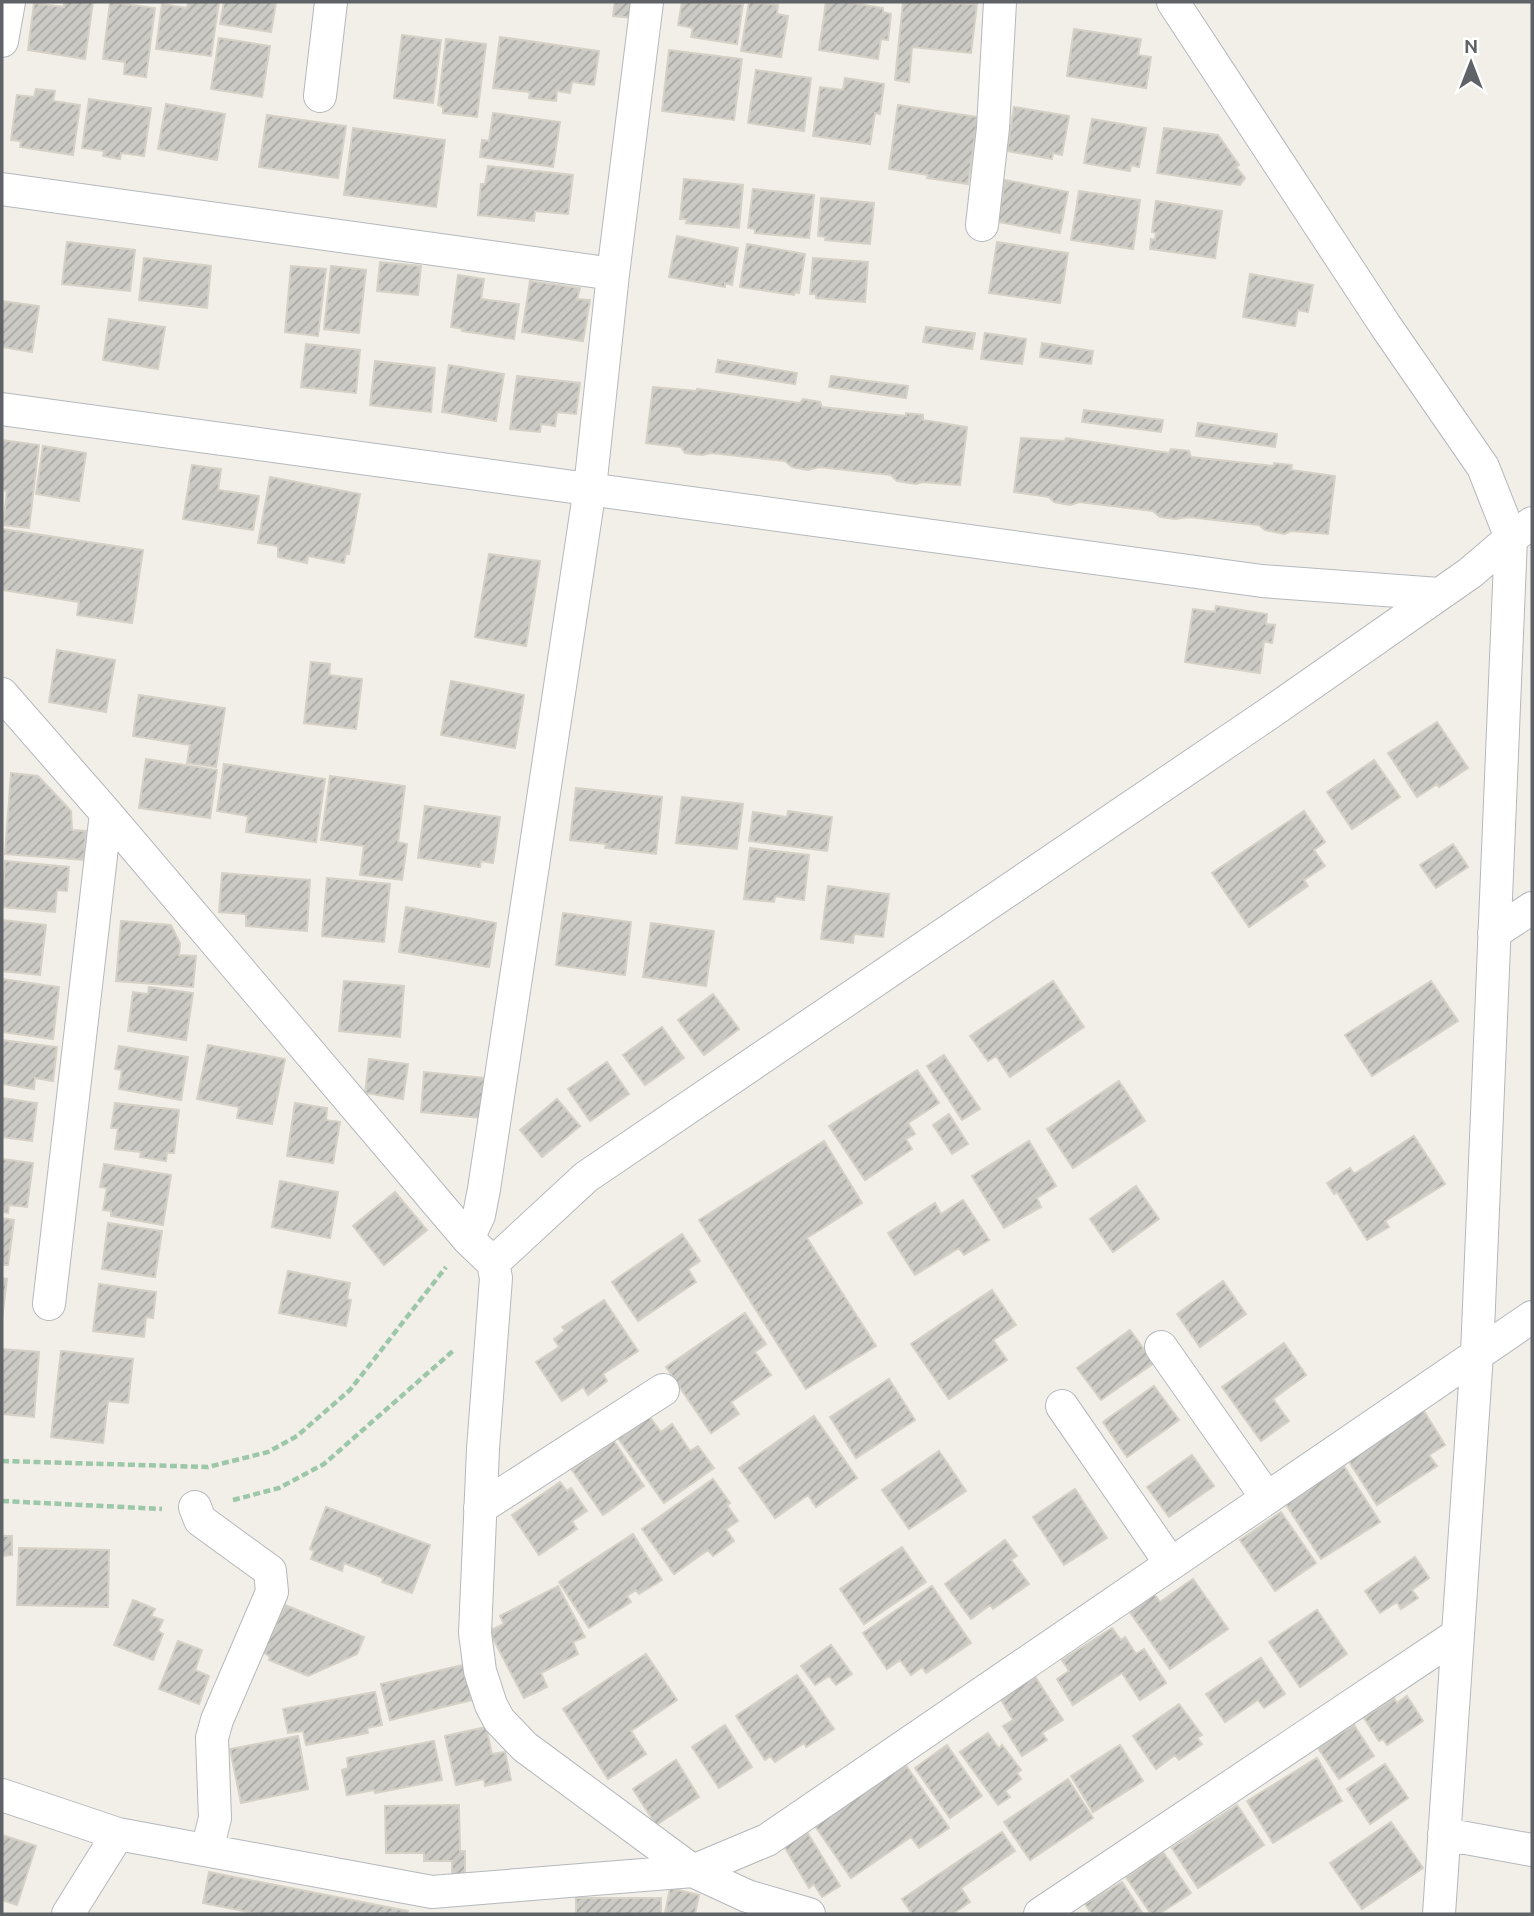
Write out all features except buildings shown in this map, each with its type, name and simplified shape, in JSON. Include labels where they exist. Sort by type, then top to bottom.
[{"type":"street","points":[[2,41],[9,2]]},
{"type":"street","points":[[320,96],[331,2]]},
{"type":"street","points":[[468,1239],[479,1215],[484,1189],[590,488],[647,2]]},
{"type":"street","points":[[982,225],[993,128],[1000,2]]},
{"type":"street","points":[[1173,2],[1385,326],[1483,467],[1522,531],[1493,933],[1477,1354],[1439,1914]]},
{"type":"street","points":[[2,189],[613,274]]},
{"type":"street","points":[[2,409],[1262,580],[1439,594]]},
{"type":"street","points":[[493,1263],[586,1177],[1260,719],[1470,573],[1522,531]]},
{"type":"street","points":[[2,694],[468,1239],[493,1263],[497,1292],[480,1508],[476,1651],[491,1705],[499,1720],[525,1746],[693,1871],[747,1896],[809,1914]]},
{"type":"street","points":[[49,1304],[106,813]]},
{"type":"street","points":[[1493,933],[1532,908]]},
{"type":"street","points":[[2,1795],[118,1833],[432,1892],[693,1871],[767,1840],[1532,1317]]},
{"type":"street","points":[[1161,1347],[1267,1498]]},
{"type":"street","points":[[480,1508],[663,1390]]},
{"type":"street","points":[[1062,1406],[1171,1564]]},
{"type":"street","points":[[195,1507],[200,1520],[270,1571],[272,1578],[272,1592],[217,1720],[212,1738],[215,1818],[207,1850]]},
{"type":"street","points":[[1040,1914],[1457,1635]]},
{"type":"street","points":[[68,1914],[118,1833]]},
{"type":"street","points":[[1444,1833],[1532,1850]]},
{"type":"path","points":[[2,1461],[208,1467],[268,1452],[297,1436],[350,1390],[468,1239]]},
{"type":"path","points":[[2,1502],[178,1509],[279,1488],[324,1464],[474,1333],[493,1326]]}]
